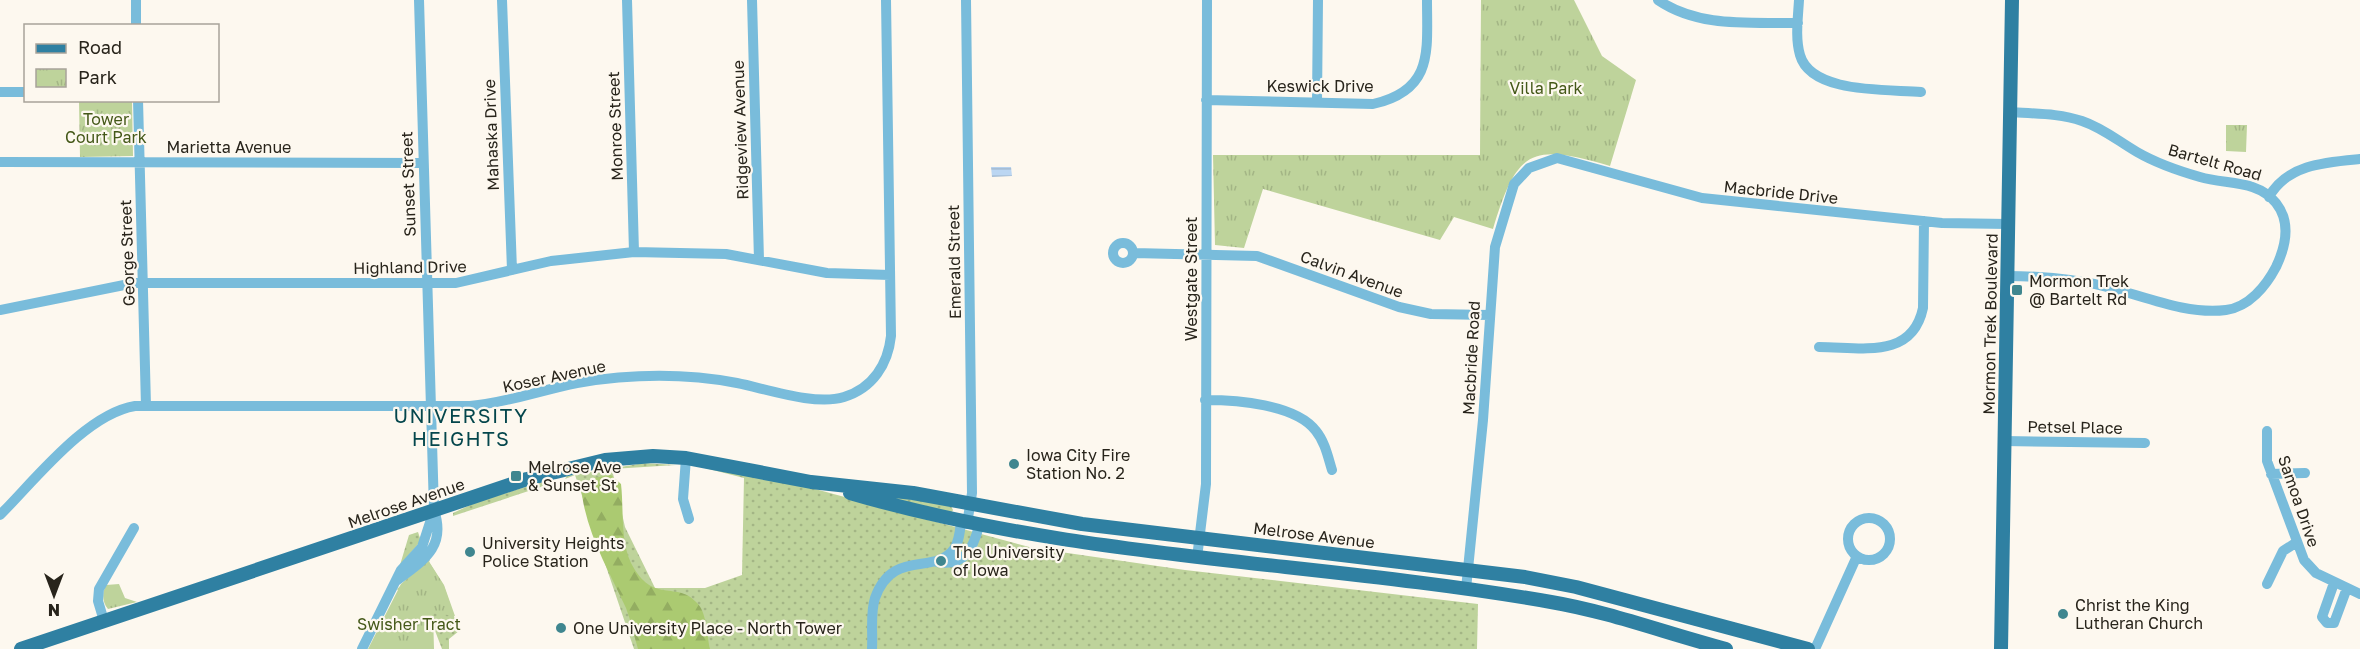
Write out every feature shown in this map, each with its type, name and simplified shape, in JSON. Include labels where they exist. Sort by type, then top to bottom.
[{"type":"main road","name":"Mormon Trek Boulevard","points":[[2001,649],[2012,0]]},
{"type":"main road","name":"Melrose Avenue","points":[[21,649],[527,478],[586,463],[653,456],[686,458],[811,482],[913,493],[1082,524],[1468,569],[1576,587],[1808,649]]},
{"type":"main road","name":"Melrose Avenue","points":[[811,482],[900,509],[969,524],[1197,558],[1466,589],[1554,602],[1726,649]]},
{"type":"street","points":[[136,0],[136,24]]},
{"type":"street","name":"Sunset Street","points":[[362,649],[404,565],[422,547],[434,510],[419,0]]},
{"type":"street","name":"Mahaska Drive","points":[[502,0],[512,270]]},
{"type":"street","name":"Monroe Street","points":[[627,0],[634,252]]},
{"type":"street","name":"Ridgeview Avenue","points":[[752,0],[759,260]]},
{"type":"street","name":"Koser Avenue","points":[[0,515],[90,426],[111,412],[146,406],[486,405],[578,383],[643,376],[698,378],[819,400],[842,398],[866,386],[881,369],[891,336],[886,0]]},
{"type":"street","name":"Emerald Street","points":[[966,0],[969,524]]},
{"type":"street","name":"Westgate Street","points":[[1197,558],[1206,484],[1207,0]]},
{"type":"street","points":[[1317,102],[1318,0]]},
{"type":"street","name":"Keswick Drive","points":[[1206,100],[1373,104],[1398,96],[1407,90],[1419,76],[1426,58],[1427,0]]},
{"type":"street","points":[[1658,0],[1679,12],[1711,21],[1798,23]]},
{"type":"street","points":[[1799,0],[1798,23],[1802,60],[1817,78],[1837,84],[1921,92]]},
{"type":"street","points":[[0,92],[24,92]]},
{"type":"street","name":"George Street","points":[[138,102],[146,406]]},
{"type":"street","name":"Bartelt Road","points":[[2007,276],[2084,282],[2191,308],[2229,309],[2260,291],[2280,259],[2286,240],[2285,221],[2275,202],[2256,188],[2203,178],[2177,169],[2138,152],[2111,134],[2081,121],[2058,114],[2010,112]]},
{"type":"street","name":"Macbride Drive","points":[[1557,158],[1702,198],[1924,221],[2008,224]]},
{"type":"street","name":"Macbride Road","points":[[1466,589],[1484,408],[1495,247],[1514,184],[1529,168],[1557,158]]},
{"type":"street","points":[[2269,197],[2275,186],[2296,171],[2321,163],[2360,159]]},
{"type":"street","name":"Marietta Avenue","points":[[0,162],[423,163]]},
{"type":"street","points":[[1819,347],[1889,347],[1902,342],[1913,333],[1920,322],[1923,308],[1924,221]]},
{"type":"street","name":"Highland Drive","points":[[0,310],[116,285],[143,283],[426,284],[470,282],[568,258],[634,252],[701,252],[827,273],[890,275]]},
{"type":"street","name":"Calvin Avenue","points":[[1134,253],[1206,253],[1264,258],[1399,308],[1431,314],[1490,315]]},
{"type":"street","points":[[1205,400],[1264,405],[1304,421],[1315,429],[1322,440],[1332,470]]},
{"type":"street","name":"Samoa Drive","points":[[2267,431],[2267,461],[2271,474],[2309,567],[2334,583],[2355,591]]},
{"type":"street","name":"Petsel Place","points":[[2004,441],[2145,443]]},
{"type":"street","points":[[686,458],[683,507],[689,519]]},
{"type":"street","points":[[2271,474],[2305,473]]},
{"type":"street","points":[[933,562],[943,558],[954,549],[969,524]]},
{"type":"street","points":[[872,649],[874,600],[883,583],[903,566],[933,562],[955,563],[965,557],[973,548],[969,524]]},
{"type":"street","points":[[104,621],[98,601],[99,589],[134,528]]},
{"type":"street","points":[[2267,584],[2283,551],[2297,542]]},
{"type":"street","points":[[1815,649],[1857,556]]},
{"type":"street","points":[[2334,583],[2322,618],[2327,623],[2334,623],[2355,591]]},
{"type":"green space","name":"Villa Park","points":[[1481,0],[1574,0],[1602,56],[1636,80],[1610,166],[1562,155],[1545,155],[1531,159],[1520,168],[1510,182],[1493,229],[1454,217],[1440,240],[1263,189],[1244,248],[1215,245],[1213,155],[1480,155]]},
{"type":"green space","name":"Tower Court Park","points":[[79,102],[132,102],[133,156],[80,157]]},
{"type":"green space","points":[[2226,125],[2247,125],[2246,152],[2226,151]]},
{"type":"green space","name":"The University of Iowa","points":[[644,463],[676,465],[612,469],[625,527],[655,588],[705,588],[742,575],[744,478],[697,466],[804,486],[1033,548],[1185,570],[1478,604],[1477,649],[634,649],[575,475],[565,479],[567,476]]},
{"type":"green space","points":[[611,475],[621,484],[625,544],[631,563],[639,576],[648,584],[656,588],[682,593],[698,604],[705,619],[710,649],[638,649],[626,608],[598,548],[583,501],[581,485],[593,478]]},
{"type":"green space","points":[[542,482],[550,484],[453,516],[453,513],[479,501]]},
{"type":"green space","points":[[868,492],[951,506],[953,510],[951,514]]},
{"type":"green space","points":[[418,532],[421,541],[400,565],[409,535]]},
{"type":"green space","points":[[430,559],[429,562],[444,586],[459,631],[449,639],[449,649],[442,649],[434,628],[426,625],[397,589]]},
{"type":"green space","name":"Swisher Tract","points":[[428,560],[444,585],[455,616],[433,613],[434,649],[368,649],[401,584]]},
{"type":"green space","points":[[119,584],[125,598],[137,602],[108,609],[103,597],[106,585]]},
{"type":"water","points":[[991,167],[1011,167],[1012,176],[992,177]]},
{"type":"place","name":"Mormon Trek @ Bartelt Rd","points":[[2017,290]]},
{"type":"place","name":"Iowa City Fire Station No. 2","points":[[1014,464]]},
{"type":"place","name":"Melrose Ave & Sunset St","points":[[516,476]]},
{"type":"place","name":"University Heights Police Station","points":[[470,552]]},
{"type":"place","name":"The University of Iowa","points":[[941,561]]},
{"type":"place","name":"Christ the King Lutheran Church","points":[[2063,614]]},
{"type":"place","name":"One University Place - North Tower","points":[[561,628]]},
{"type":"district","name":"UNIVERSITY HEIGHTS","points":[[461,426]]}]
